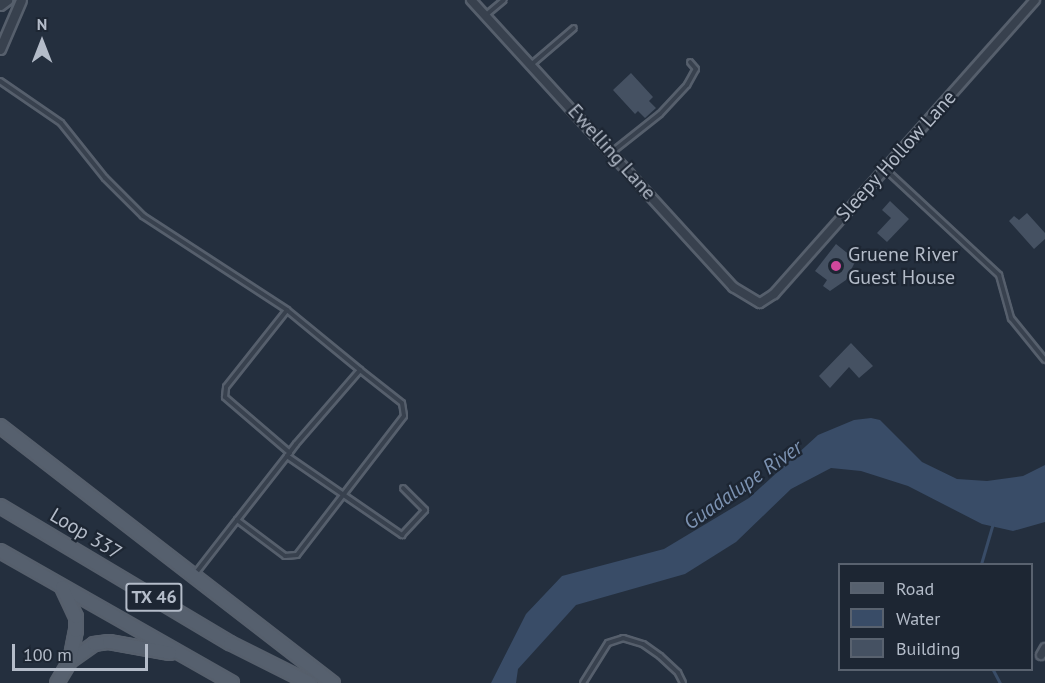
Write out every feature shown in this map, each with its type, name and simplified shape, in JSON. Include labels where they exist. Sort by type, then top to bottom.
[{"type":"main road","points":[[0,426],[333,683]]},
{"type":"main road","name":"Loop 337","points":[[0,506],[230,643],[310,683]]},
{"type":"main road","name":"TX 46","points":[[0,551],[232,683]]},
{"type":"main road","points":[[57,683],[70,661],[76,617],[62,587]]},
{"type":"main road","points":[[70,661],[94,644],[109,642],[186,657]]},
{"type":"street","points":[[0,5],[8,0]]},
{"type":"street","points":[[0,49],[21,0]]},
{"type":"street","name":"Ewelling Lane","points":[[471,0],[733,286],[753,303]]},
{"type":"street","name":"Sleepy Hollow Lane","points":[[753,303],[774,294],[1035,0]]},
{"type":"lane","points":[[485,15],[504,0]]},
{"type":"lane","points":[[531,65],[574,28]]},
{"type":"lane","points":[[612,152],[660,114],[687,85],[696,69],[690,62]]},
{"type":"lane","points":[[0,81],[61,123],[105,178],[143,216],[287,310],[402,403],[405,412],[300,552],[292,557],[285,556],[237,520]]},
{"type":"lane","points":[[884,169],[999,275],[1011,318],[1045,360]]},
{"type":"lane","points":[[287,310],[226,387],[225,398],[288,454],[343,495],[402,534],[425,510],[403,488]]},
{"type":"lane","points":[[194,575],[288,454],[360,370]]},
{"type":"lane","points":[[583,683],[608,643],[623,638],[643,644],[660,656],[678,673],[683,683]]},
{"type":"water","points":[[871,418],[880,420],[922,462],[957,479],[987,481],[1023,476],[1045,465],[1045,522],[1013,531],[982,524],[908,486],[861,471],[831,468],[791,489],[736,542],[685,574],[576,605],[518,669],[516,683],[491,683],[526,614],[562,576],[664,549],[749,498],[818,435],[854,420]]},
{"type":"building","points":[[631,73],[653,97],[649,101],[656,108],[645,118],[638,111],[635,114],[613,90]]},
{"type":"building","points":[[890,201],[909,219],[887,242],[877,233],[891,218],[882,210]]},
{"type":"building","points":[[1027,213],[1045,233],[1045,239],[1034,249],[1009,221],[1014,216],[1019,220]]},
{"type":"building","name":"Gruene River Guest House","points":[[836,244],[856,260],[846,280],[830,291],[823,286],[827,280],[815,271]]},
{"type":"building","points":[[851,343],[873,366],[859,378],[849,367],[830,388],[819,376]]},
{"type":"waterway","points":[[981,563],[993,523]]},
{"type":"waterway","points":[[994,671],[1000,683]]},
{"type":"place","name":"Gruene River Guest House","points":[[836,266]]},
{"type":"water label","name":"Guadalupe River","points":[[743,485]]}]
